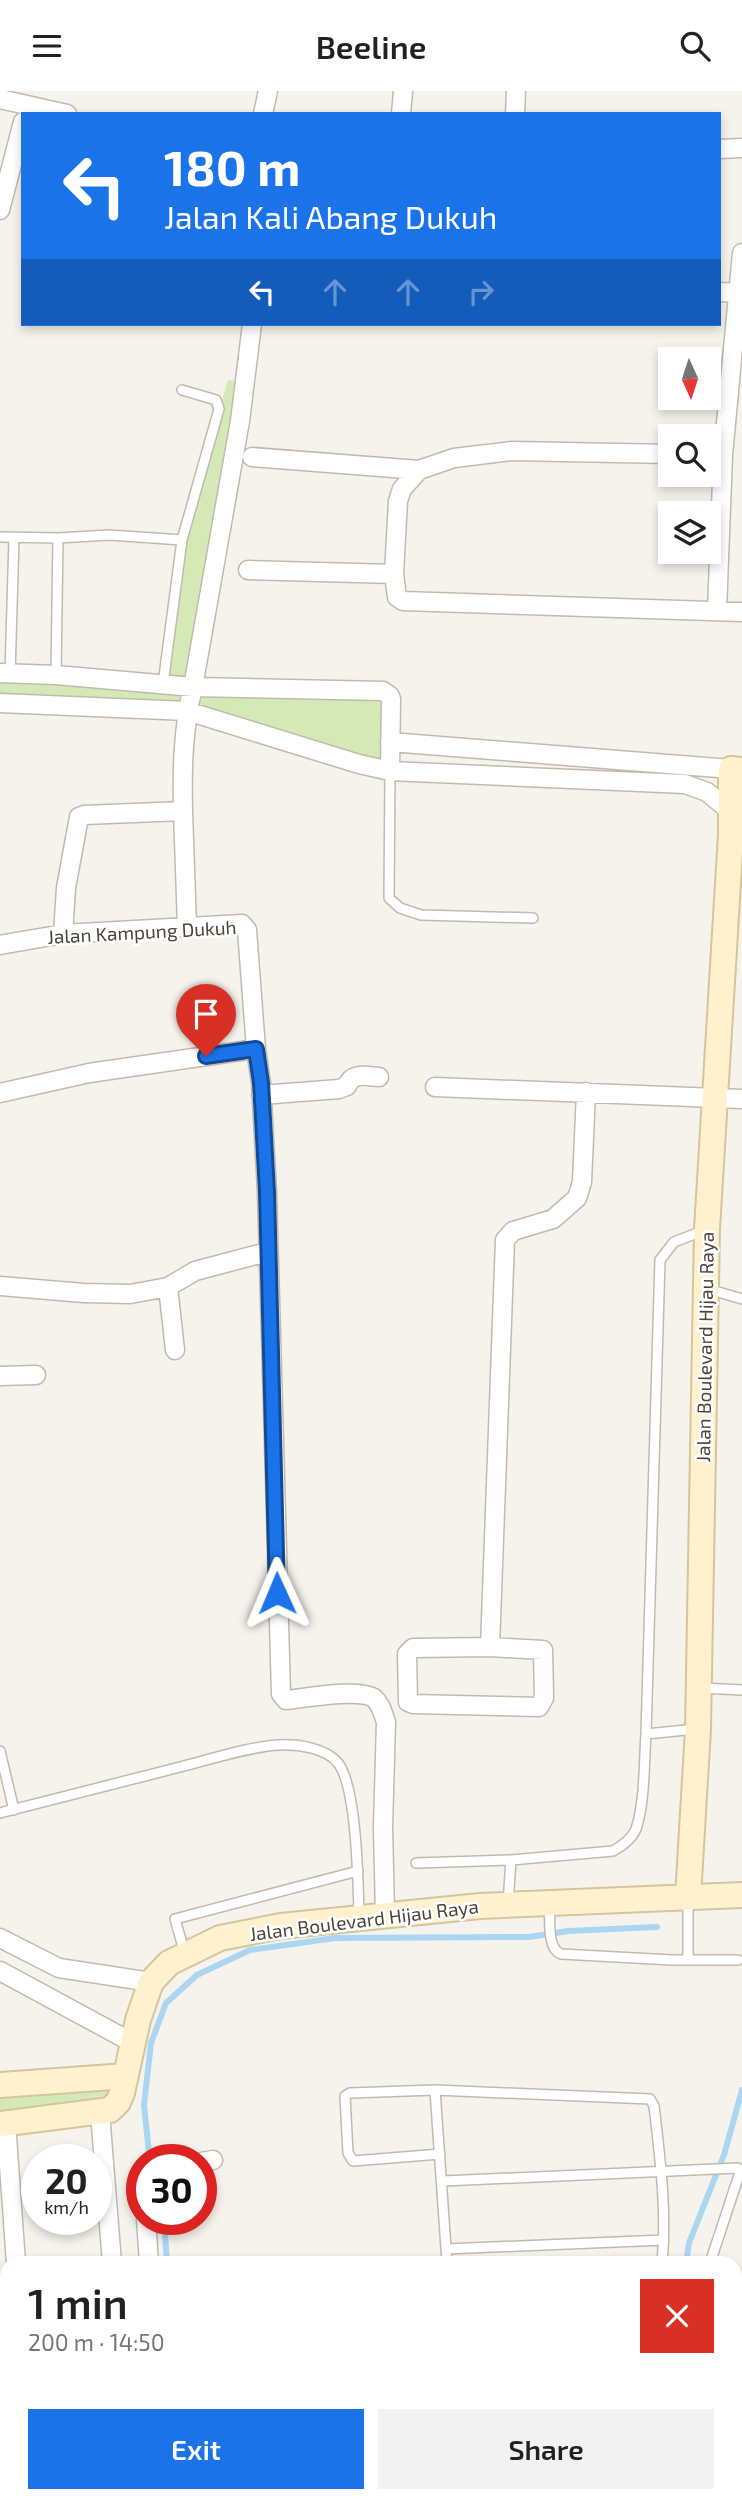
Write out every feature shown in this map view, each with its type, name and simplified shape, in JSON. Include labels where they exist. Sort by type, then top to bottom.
[{"type":"street","points":[[263,112],[268,91]]},
{"type":"street","points":[[401,112],[403,91]]},
{"type":"street","points":[[515,112],[516,91]]},
{"type":"street","points":[[0,99],[26,108],[53,112]]},
{"type":"street","points":[[0,210],[21,128]]},
{"type":"street","points":[[721,149],[742,148]]},
{"type":"street","points":[[721,424],[741,293],[742,253]]},
{"type":"street","points":[[721,292],[741,293]]},
{"type":"street","points":[[187,927],[183,811],[184,738],[240,421],[252,326]]},
{"type":"street","points":[[252,457],[419,470],[454,458],[512,451],[658,454]]},
{"type":"street","points":[[419,470],[402,489],[398,501],[394,574],[395,591],[397,597],[403,601],[742,612]]},
{"type":"street","points":[[716,487],[717,611]]},
{"type":"street","points":[[247,570],[394,574]]},
{"type":"street","points":[[5,674],[56,675],[193,687],[383,691],[391,699],[390,771]]},
{"type":"street","points":[[0,703],[187,711],[390,771],[685,784],[708,792],[736,811]]},
{"type":"street","points":[[390,742],[736,769]]},
{"type":"street","name":"Jalan Boulevard Hijau Raya","points":[[689,1908],[698,1729],[707,1229],[731,834],[736,811],[736,769]]},
{"type":"street","points":[[64,934],[66,888],[79,817],[183,811]]},
{"type":"street","name":"Jalan Kampung Dukuh","points":[[0,945],[64,934],[242,924],[246,926],[256,1049]]},
{"type":"street","points":[[0,1093],[89,1073],[256,1049],[267,1192],[281,1694],[286,1700],[362,1694],[376,1700],[382,1708],[386,1722],[383,1826],[386,1915]]},
{"type":"street","points":[[261,1095],[339,1089],[347,1086],[349,1080],[355,1076],[379,1077]]},
{"type":"street","points":[[435,1087],[742,1099]]},
{"type":"street","points":[[491,1647],[505,1240],[513,1231],[548,1222],[579,1194],[582,1182],[586,1092]]},
{"type":"street","points":[[0,1286],[131,1294],[168,1287],[195,1271],[267,1252]]},
{"type":"street","points":[[168,1287],[175,1350]]},
{"type":"street","points":[[0,1376],[36,1375]]},
{"type":"street","points":[[491,1647],[543,1650],[544,1698],[539,1707],[412,1705],[408,1702],[409,1650],[491,1647]]},
{"type":"street","name":"Jalan Boulevard Hijau Raya","points":[[100,2113],[110,2110],[118,2102],[144,1997],[151,1982],[169,1963],[220,1938],[281,1926],[359,1916],[508,1904],[550,1914],[689,1908],[738,1895]]},
{"type":"street","points":[[0,1938],[59,1968],[151,1982]]},
{"type":"street","points":[[43,1992],[59,1968]]},
{"type":"street","points":[[0,1971],[133,2043]]},
{"type":"street","points":[[0,2085],[126,2076]]},
{"type":"street","points":[[15,2256],[3,2123],[100,2113],[111,2256]]},
{"type":"street","points":[[147,2235],[149,2256]]},
{"type":"lane","points":[[163,684],[182,540],[220,405],[216,400],[182,390]]},
{"type":"lane","points":[[0,537],[109,535],[182,540]]},
{"type":"lane","points":[[5,674],[15,538]]},
{"type":"lane","points":[[56,675],[58,538]]},
{"type":"lane","points":[[390,771],[389,898],[400,908],[421,915],[533,918]]},
{"type":"lane","points":[[416,1863],[511,1860],[612,1851],[625,1844],[636,1830],[646,1734],[660,1260],[674,1242],[707,1229]]},
{"type":"lane","points":[[706,1288],[742,1299]]},
{"type":"lane","points":[[699,1688],[742,1690]]},
{"type":"lane","points":[[646,1734],[698,1729]]},
{"type":"lane","points":[[0,1813],[211,1759],[276,1745],[299,1745],[325,1753],[338,1763],[345,1776],[356,1835],[359,1916]]},
{"type":"lane","points":[[0,1751],[14,1809]]},
{"type":"lane","points":[[508,1904],[511,1860]]},
{"type":"lane","points":[[185,1954],[175,1919],[358,1871]]},
{"type":"lane","points":[[688,1960],[689,1908]]},
{"type":"lane","points":[[550,1914],[552,1946],[561,1954],[738,1960]]},
{"type":"lane","points":[[435,2090],[446,2256]]},
{"type":"lane","points":[[440,2154],[353,2161],[348,2153],[344,2098],[350,2093],[435,2090],[650,2099],[654,2106],[662,2170],[663,2256]]},
{"type":"lane","points":[[443,2181],[741,2166],[712,2256]]},
{"type":"lane","points":[[446,2249],[664,2240]]},
{"type":"green space","points":[[228,380],[245,382],[193,687],[383,691],[390,771],[187,711],[0,703],[0,672],[163,683],[182,540]]},
{"type":"green space","points":[[126,2076],[118,2102],[0,2120],[0,2085]]},
{"type":"waterway","points":[[148,2144],[144,2105],[151,2043],[166,2003],[197,1975],[250,1950],[335,1938],[529,1937],[568,1931],[657,1927]]},
{"type":"waterway","points":[[687,2256],[689,2243],[724,2155],[742,2090]]},
{"type":"waterway","points":[[165,2235],[167,2256]]},
{"type":"route","points":[[206,1056],[256,1049],[261,1083],[267,1192],[277,1593]]}]
